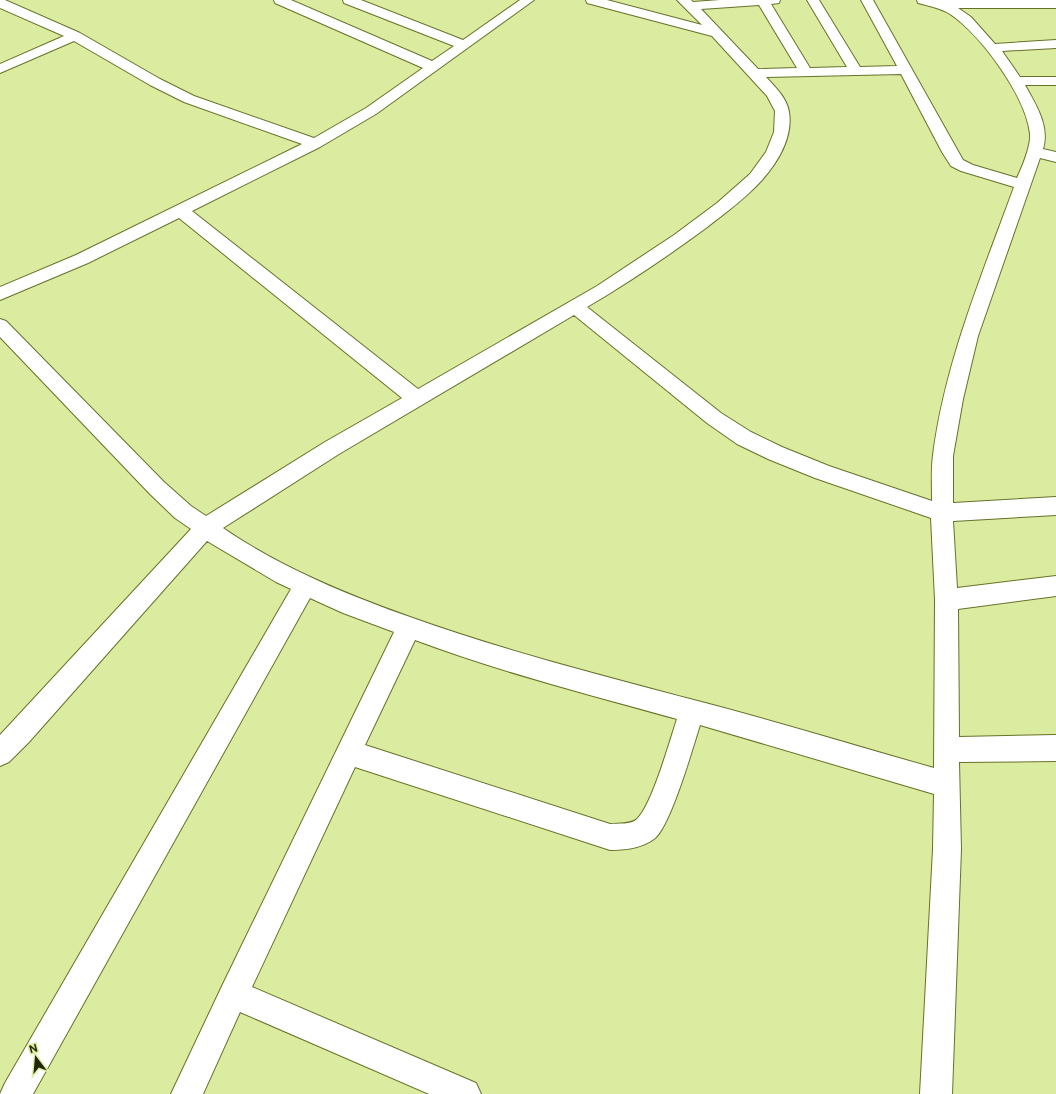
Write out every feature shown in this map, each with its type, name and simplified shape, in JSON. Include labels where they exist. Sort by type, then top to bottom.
[{"type":"street","points":[[280,0],[433,67]]},
{"type":"street","points":[[349,0],[464,45]]},
{"type":"street","points":[[592,0],[717,33]]},
{"type":"street","points":[[687,3],[768,0],[806,72]]},
{"type":"street","points":[[813,0],[856,71]]},
{"type":"street","points":[[867,0],[957,163],[966,168],[1023,185]]},
{"type":"street","points":[[0,294],[82,259],[315,144],[370,111],[525,1]]},
{"type":"street","points":[[931,2],[1056,4]]},
{"type":"street","points":[[931,2],[954,11],[968,22],[991,48],[1015,81],[1033,114],[1038,136],[1023,185],[969,336],[953,398],[943,456],[942,513],[946,600],[947,849],[936,1094]]},
{"type":"street","points":[[0,3],[75,36],[155,82],[189,99],[315,144]]},
{"type":"street","points":[[0,753],[20,733],[206,527],[282,478],[603,290],[680,239],[723,207],[756,177],[774,152],[782,132],[782,111],[774,94],[687,3]]},
{"type":"street","points":[[0,69],[75,36]]},
{"type":"street","points":[[991,48],[1056,44]]},
{"type":"street","points":[[754,73],[906,70]]},
{"type":"street","points":[[1015,81],[1056,81]]},
{"type":"street","points":[[1034,152],[1056,157]]},
{"type":"street","points":[[180,210],[417,399]]},
{"type":"street","points":[[575,307],[714,418],[744,438],[822,472],[942,513],[1056,506]]},
{"type":"street","points":[[0,326],[157,488],[183,512],[224,540],[284,575],[351,606],[450,642],[559,676],[692,711],[947,786]]},
{"type":"street","points":[[16,1094],[305,585]]},
{"type":"street","points":[[946,600],[1056,586]]},
{"type":"street","points":[[187,1094],[233,994],[409,627]]},
{"type":"street","points":[[349,752],[610,837],[629,836],[647,829],[657,813],[692,711]]},
{"type":"street","points":[[946,750],[1056,748]]},
{"type":"street","points":[[233,994],[465,1094]]}]
